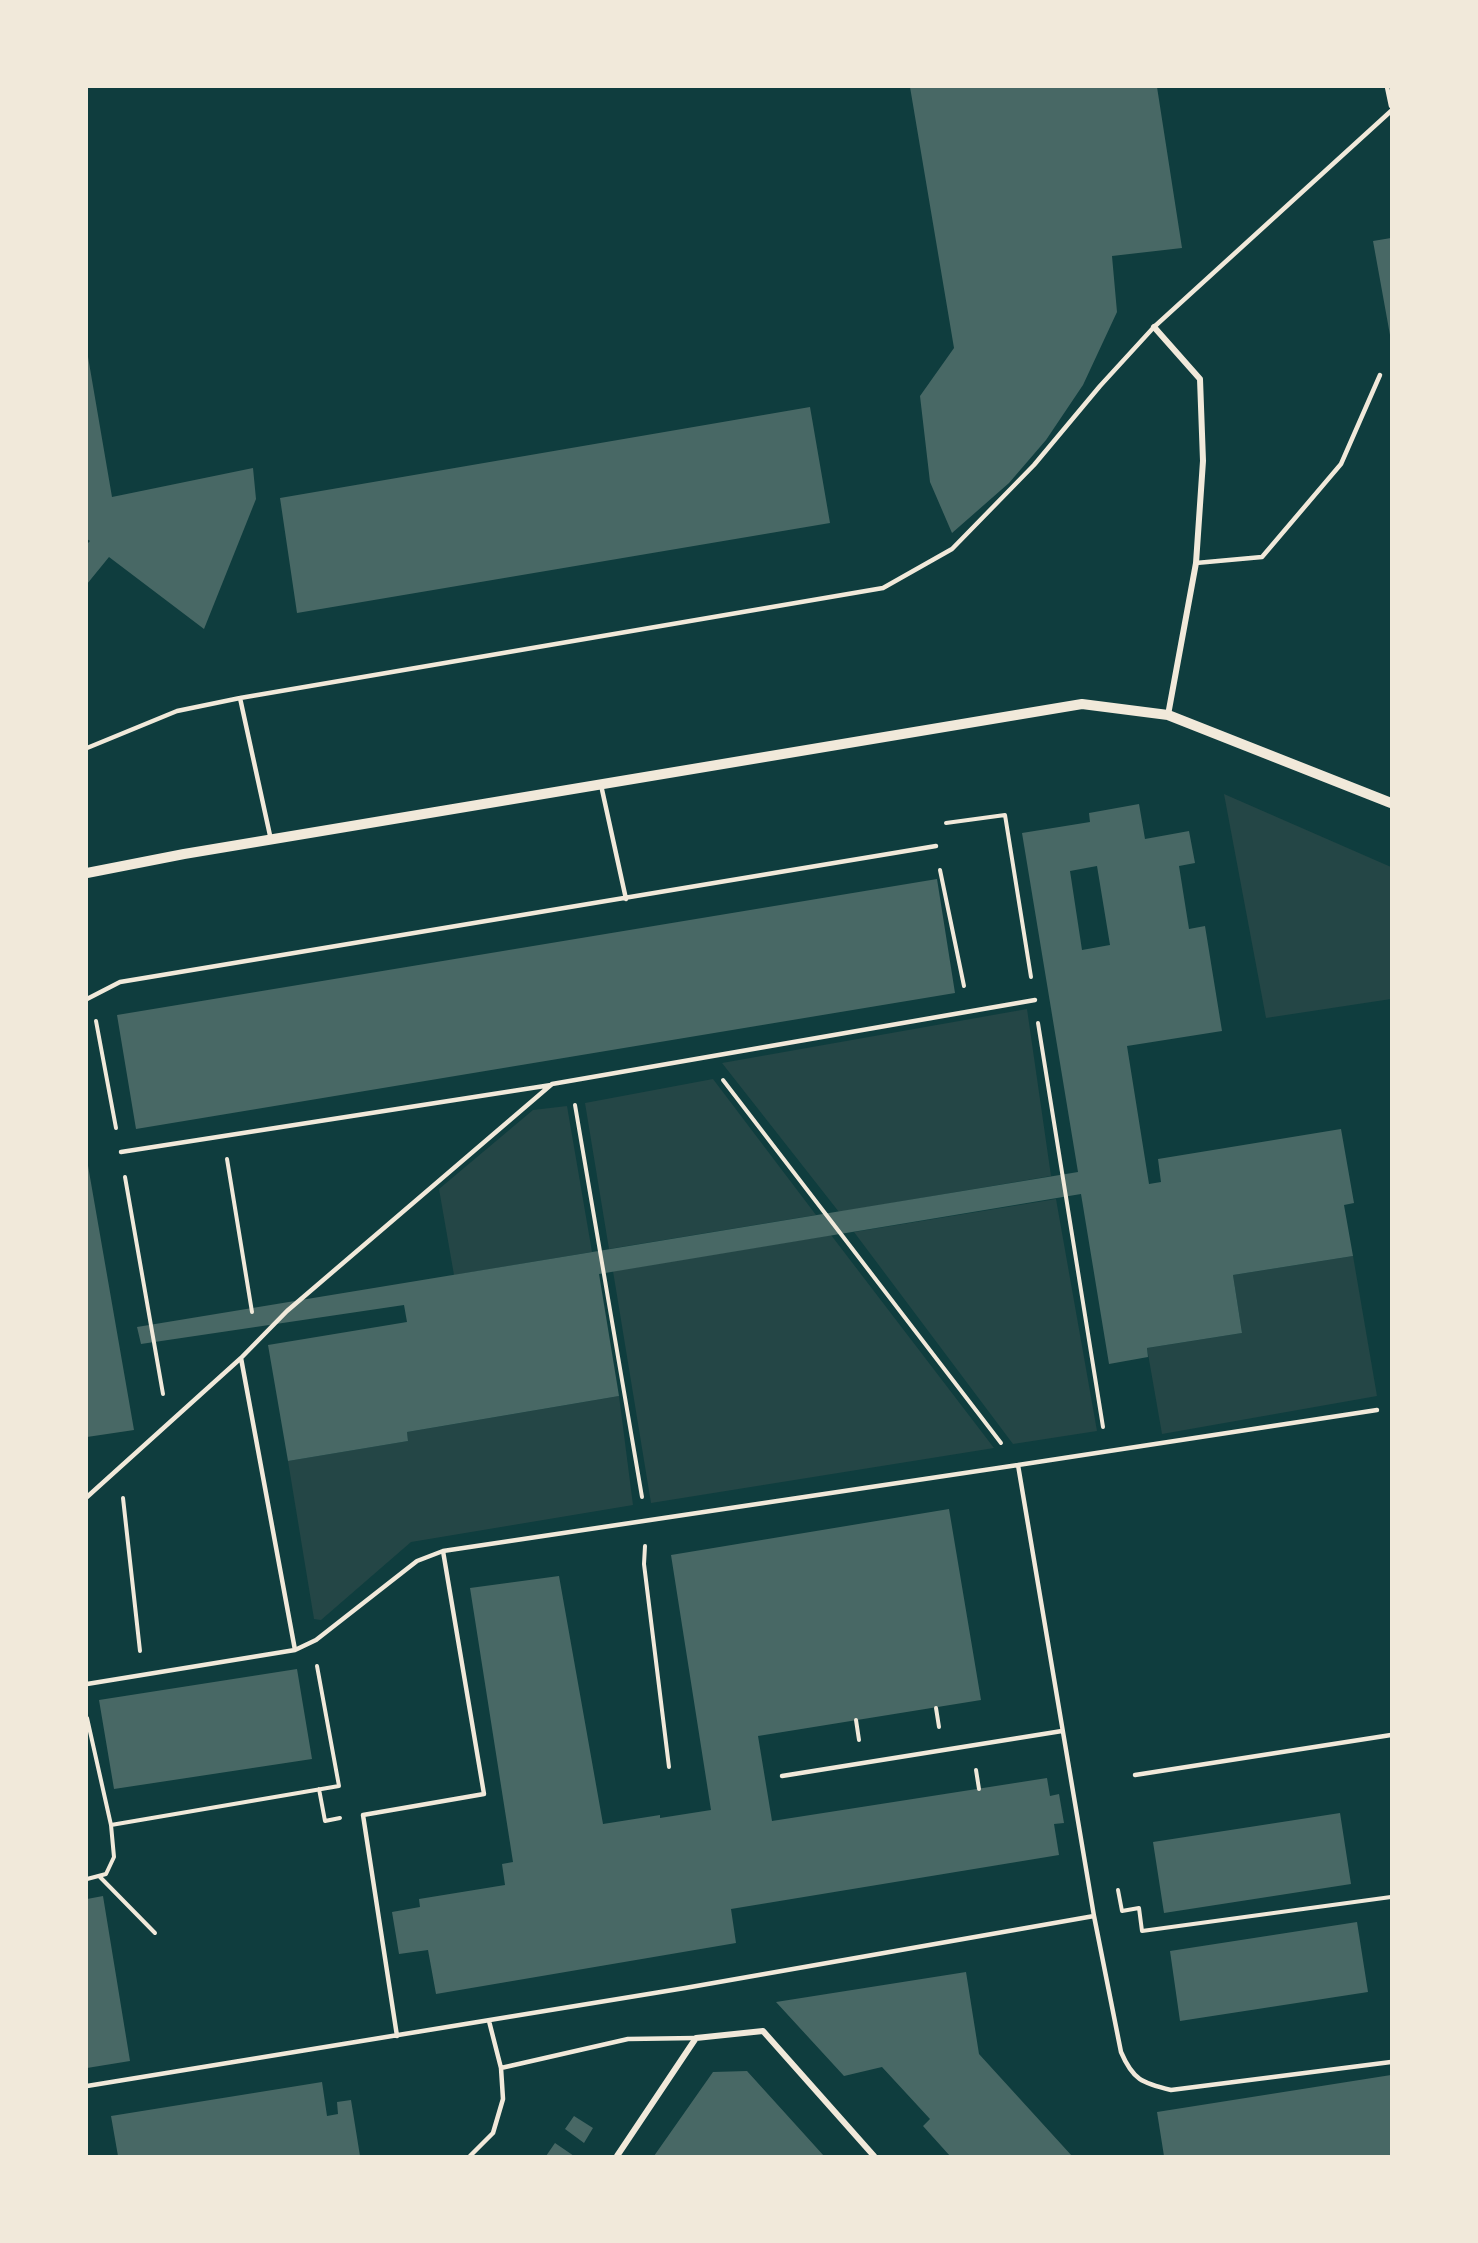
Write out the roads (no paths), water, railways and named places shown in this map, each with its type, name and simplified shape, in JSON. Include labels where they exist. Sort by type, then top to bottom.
[{"type":"street","points":[[1154,327],[1200,379],[1203,461],[1196,563],[1168,715]]},
{"type":"street","points":[[87,873],[1082,704],[1168,715],[1391,803]]},
{"type":"street","points":[[617,2156],[696,2038],[763,2031],[874,2156]]},
{"type":"lane","points":[[1387,87],[1391,106]]},
{"type":"lane","points":[[87,748],[177,711],[240,698],[883,588],[952,549],[1034,465],[1100,386],[1154,327],[1391,111]]},
{"type":"lane","points":[[1196,563],[1262,557],[1341,464],[1380,375]]},
{"type":"lane","points":[[240,698],[271,840]]},
{"type":"lane","points":[[601,784],[626,899]]},
{"type":"lane","points":[[89,998],[120,982],[936,846]]},
{"type":"lane","points":[[120,1152],[571,1081],[1035,1000]]},
{"type":"lane","points":[[87,1497],[241,1358],[287,1311],[552,1084]]},
{"type":"lane","points":[[241,1358],[296,1650]]},
{"type":"lane","points":[[87,1684],[296,1650],[313,1641],[417,1561],[443,1551],[1377,1410]]},
{"type":"lane","points":[[1018,1465],[1094,1916],[1121,2052],[1129,2071],[1146,2084],[1171,2090],[1391,2062]]},
{"type":"lane","points":[[397,2036],[363,1815],[484,1794],[443,1551]]},
{"type":"lane","points":[[782,1776],[1062,1731]]},
{"type":"lane","points":[[1135,1775],[1391,1735]]},
{"type":"lane","points":[[87,2086],[489,2021],[1094,1916]]},
{"type":"lane","points":[[470,2156],[493,2133],[503,2099],[501,2068],[489,2021]]},
{"type":"lane","points":[[501,2068],[628,2039],[696,2038]]}]
